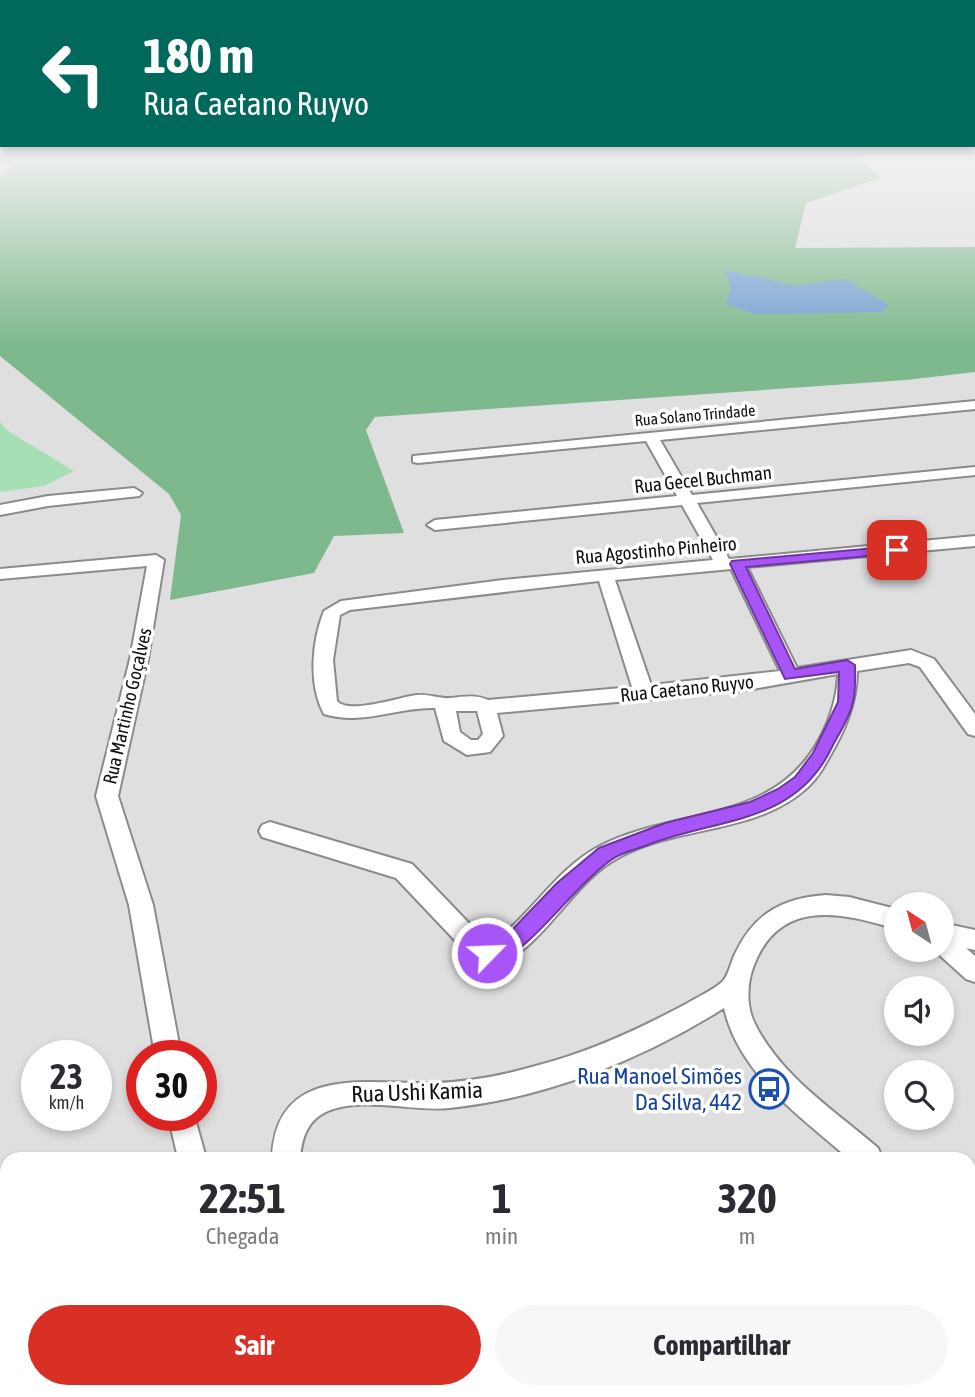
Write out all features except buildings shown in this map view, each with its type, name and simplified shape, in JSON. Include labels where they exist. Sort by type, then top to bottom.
[{"type":"street","name":"Rua Solano Trindade","points":[[418,459],[975,405]]},
{"type":"street","points":[[651,437],[678,486],[730,564],[791,675]]},
{"type":"street","name":"Rua Gecel Buchman","points":[[435,525],[975,471]]},
{"type":"street","points":[[0,510],[48,501],[134,493]]},
{"type":"street","name":"Rua Agostinho Pinheiro","points":[[449,706],[424,701],[349,713],[331,709],[324,695],[327,626],[333,611],[341,606],[605,575],[975,541]]},
{"type":"street","name":"Rua Martinho Goçalves","points":[[0,574],[156,561],[139,659],[107,796],[130,862],[141,905],[165,1040]]},
{"type":"street","points":[[605,575],[644,693]]},
{"type":"street","name":"Rua Caetano Ruyvo","points":[[486,707],[644,693],[791,675],[911,656],[927,663],[975,729]]},
{"type":"street","points":[[270,831],[404,871],[476,947],[497,954],[526,931],[564,889],[606,853],[665,830],[754,808],[784,794],[801,782],[835,729],[846,702],[847,665]]},
{"type":"street","points":[[470,702],[486,707],[493,736],[483,747],[474,750],[457,743],[444,722],[444,713],[449,706],[470,702]]},
{"type":"street","points":[[862,1152],[763,1058],[745,1031],[733,989],[744,956],[755,937],[770,921],[790,909],[828,904],[854,907],[884,916]]},
{"type":"street","points":[[954,936],[975,940]]},
{"type":"street","points":[[954,953],[975,971]]},
{"type":"street","name":"Rua Ushi Kamia","points":[[287,1152],[294,1122],[302,1112],[334,1095],[430,1096],[485,1091],[534,1079],[694,1015],[733,989]]},
{"type":"street","points":[[185,1131],[190,1152]]},
{"type":"green space","points":[[0,216],[803,216],[795,248],[975,247],[975,372],[906,380],[375,417],[366,430],[404,533],[334,536],[314,573],[170,600],[181,515],[169,494],[0,356]]},
{"type":"green space","points":[[0,422],[8,431],[74,471],[44,486],[0,492]]},
{"type":"water","points":[[725,270],[797,286],[844,279],[889,305],[882,312],[755,314],[726,304],[731,289]]},
{"type":"place","name":"Rua Manoel Simões Da Silva, 442","points":[[769,1089]]},
{"type":"route","points":[[487,953],[497,954],[514,942],[564,889],[606,853],[665,830],[754,808],[784,794],[801,782],[820,757],[846,702],[847,665],[791,675],[737,564],[897,550]]}]
